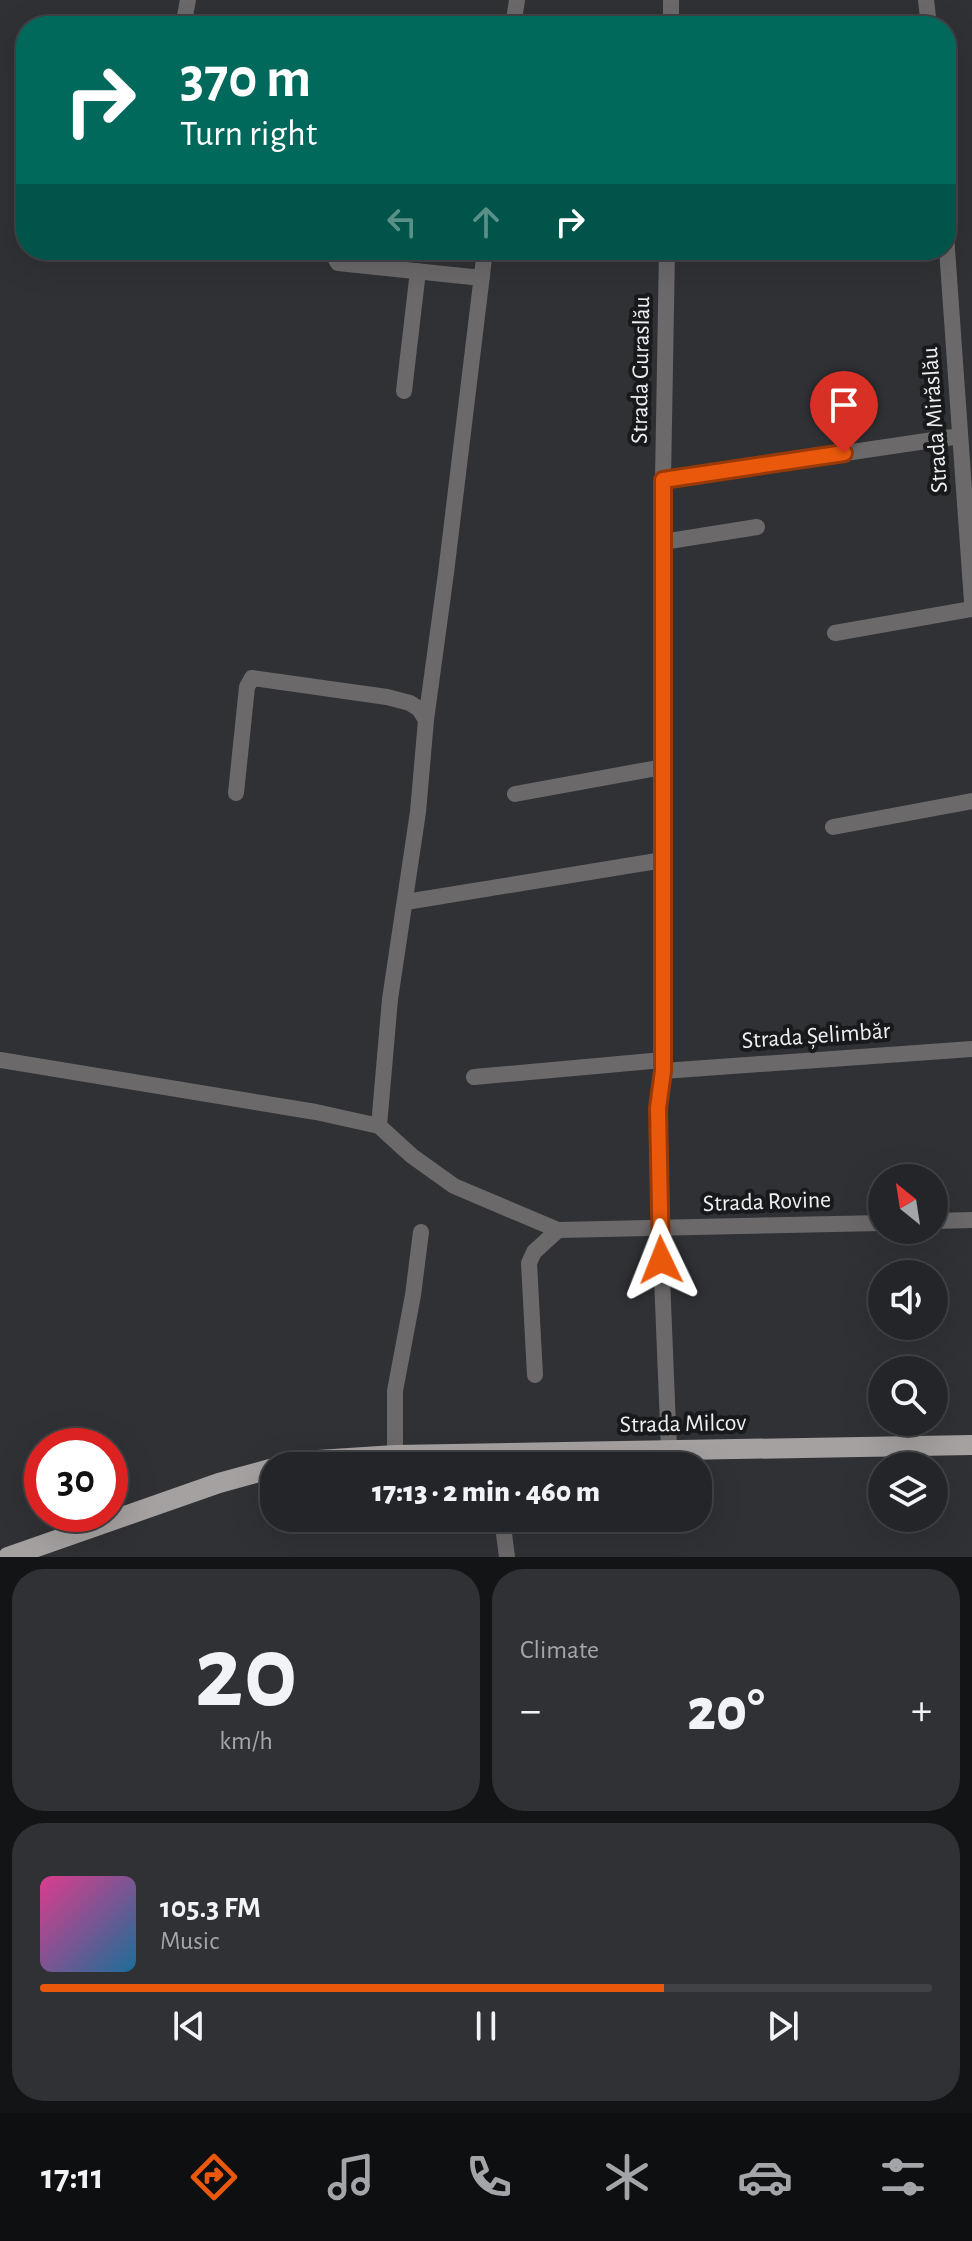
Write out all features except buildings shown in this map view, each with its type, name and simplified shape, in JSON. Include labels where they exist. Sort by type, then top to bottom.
[{"type":"main road","name":"Strada Milcov","points":[[634,1452],[972,1445]]},
{"type":"main road","points":[[8,1557],[219,1483],[260,1472]]},
{"type":"street","points":[[336,260],[338,263],[482,278]]},
{"type":"street","points":[[379,1126],[390,999],[406,902],[484,260]]},
{"type":"street","name":"Strada Guraslău","points":[[667,260],[663,480],[663,1066],[658,1108],[669,1450]]},
{"type":"street","name":"Strada Mirăslău","points":[[948,260],[972,602]]},
{"type":"street","points":[[404,391],[418,271]]},
{"type":"street","points":[[663,480],[960,436]]},
{"type":"street","points":[[663,542],[757,527]]},
{"type":"street","points":[[835,633],[972,609]]},
{"type":"street","points":[[236,793],[247,687],[252,678],[387,697],[410,703],[419,709],[426,720]]},
{"type":"street","points":[[515,794],[663,767]]},
{"type":"street","points":[[833,827],[972,801]]},
{"type":"street","points":[[406,902],[663,860]]},
{"type":"street","name":"Strada Șelimbăr","points":[[474,1077],[972,1049]]},
{"type":"street","points":[[0,1060],[316,1112],[379,1126],[412,1156],[454,1186],[558,1230],[534,1252],[529,1263],[535,1375]]},
{"type":"street","points":[[948,1221],[972,1220]]},
{"type":"street","name":"Strada Rovine","points":[[558,1230],[868,1223]]},
{"type":"street","points":[[395,1452],[395,1391],[421,1232]]},
{"type":"street","points":[[504,1532],[507,1557]]},
{"type":"route","points":[[661,1260],[658,1108],[663,1071],[663,480],[844,453]]}]
